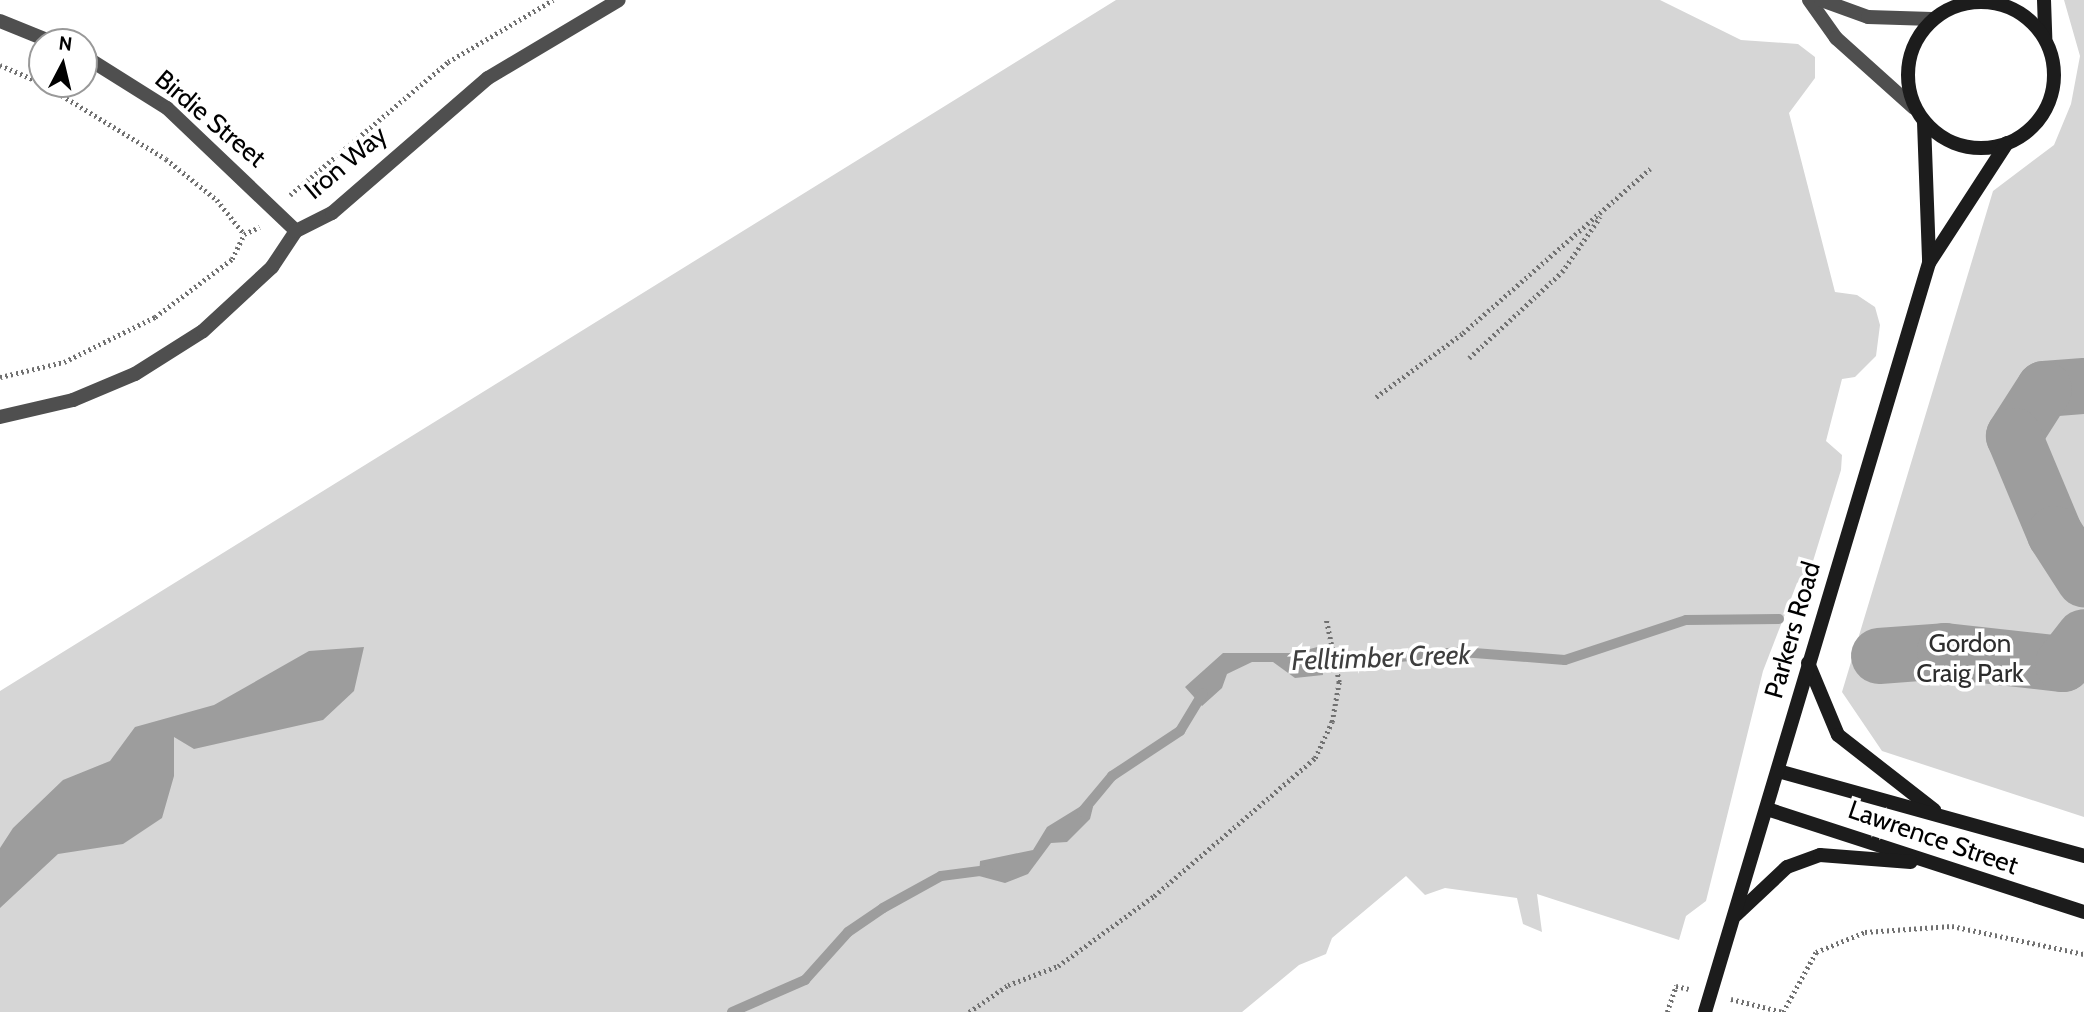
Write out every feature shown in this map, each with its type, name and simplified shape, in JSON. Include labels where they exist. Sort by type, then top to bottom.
[{"type":"main road","points":[[2045,0],[2045,38],[2055,79],[2050,99],[2026,133],[2007,143],[1962,146],[1924,122],[1914,107],[1907,70],[1932,19],[1956,3],[1978,1],[2005,5],[2045,38]]},
{"type":"main road","name":"Parkers Road","points":[[1924,122],[1929,263]]},
{"type":"main road","name":"Parkers Road","points":[[1705,1012],[1768,809],[1808,663],[1929,263],[2007,143]]},
{"type":"main road","points":[[1808,663],[1838,735],[1943,817]]},
{"type":"main road","name":"Lawrence Street","points":[[1778,771],[2084,856]]},
{"type":"main road","name":"Lawrence Street","points":[[1768,809],[2084,912]]},
{"type":"main road","points":[[1735,917],[1776,875],[1820,855],[1930,864]]},
{"type":"street","name":"Iron Way","points":[[0,417],[73,400],[135,374],[202,331],[272,267],[296,231],[331,213],[488,78],[619,0]]},
{"type":"street","points":[[1809,0],[1836,38],[1914,107]]},
{"type":"street","points":[[1821,0],[1868,17],[1932,19]]},
{"type":"street","points":[[0,21],[28,32]]},
{"type":"street","name":"Birdie Street","points":[[98,65],[167,108],[296,231]]},
{"type":"path","points":[[0,65],[28,77]]},
{"type":"path","points":[[66,98],[166,159],[217,200],[244,234]]},
{"type":"path","points":[[1376,397],[1463,333],[1553,248],[1601,216],[1650,169]]},
{"type":"path","points":[[1469,358],[1562,272],[1601,216]]},
{"type":"path","points":[[969,1012],[1008,985],[1058,967],[1122,919],[1315,758],[1332,722],[1339,682],[1326,619]]},
{"type":"path","points":[[1783,1012],[1816,952],[1865,932],[1952,926],[2084,954]]},
{"type":"green space","points":[[1116,0],[1660,0],[1741,40],[1798,44],[1815,57],[1815,78],[1789,113],[1835,292],[1857,295],[1875,307],[1880,325],[1876,356],[1855,377],[1842,379],[1826,441],[1842,455],[1841,470],[1810,571],[1797,583],[1763,671],[1706,901],[1686,916],[1679,940],[1537,894],[1542,932],[1523,924],[1517,898],[1445,888],[1425,895],[1406,876],[1332,938],[1326,954],[1299,965],[1242,1012],[0,1012],[0,691]]},
{"type":"green space","name":"Gordon Craig Park","points":[[2064,0],[2084,0],[2084,817],[1882,751],[1842,692],[1993,191],[2054,145],[2071,104],[2080,56]]},
{"type":"shaded area","points":[[1321,646],[1323,675],[1295,678],[1273,662],[1252,662],[1227,674],[1222,688],[1202,706],[1185,687],[1223,653],[1295,653]]},
{"type":"shaded area","points":[[364,647],[354,691],[323,720],[194,749],[174,737],[174,776],[162,818],[123,844],[58,854],[0,908],[0,848],[13,828],[63,780],[110,761],[135,727],[214,705],[309,651]]},
{"type":"shaded area","points":[[1086,803],[1093,807],[1090,819],[1067,842],[1051,843],[1028,874],[1005,883],[979,876],[980,861],[1033,850],[1047,827]]},
{"type":"waterway","name":"Felltimber Creek","points":[[2084,386],[2044,389],[2014,436],[2055,534],[2084,579]]},
{"type":"waterway","name":"Felltimber Creek","points":[[1311,664],[1461,652],[1565,660],[1686,620],[1779,619]]},
{"type":"waterway","name":"Felltimber Creek","points":[[1879,656],[1945,651],[2063,664],[2084,637]]},
{"type":"waterway","name":"Felltimber Creek","points":[[1082,812],[1112,776],[1180,731],[1203,693]]},
{"type":"waterway","name":"Felltimber Creek","points":[[732,1012],[805,980],[848,932],[883,908],[941,876],[988,870]]}]
